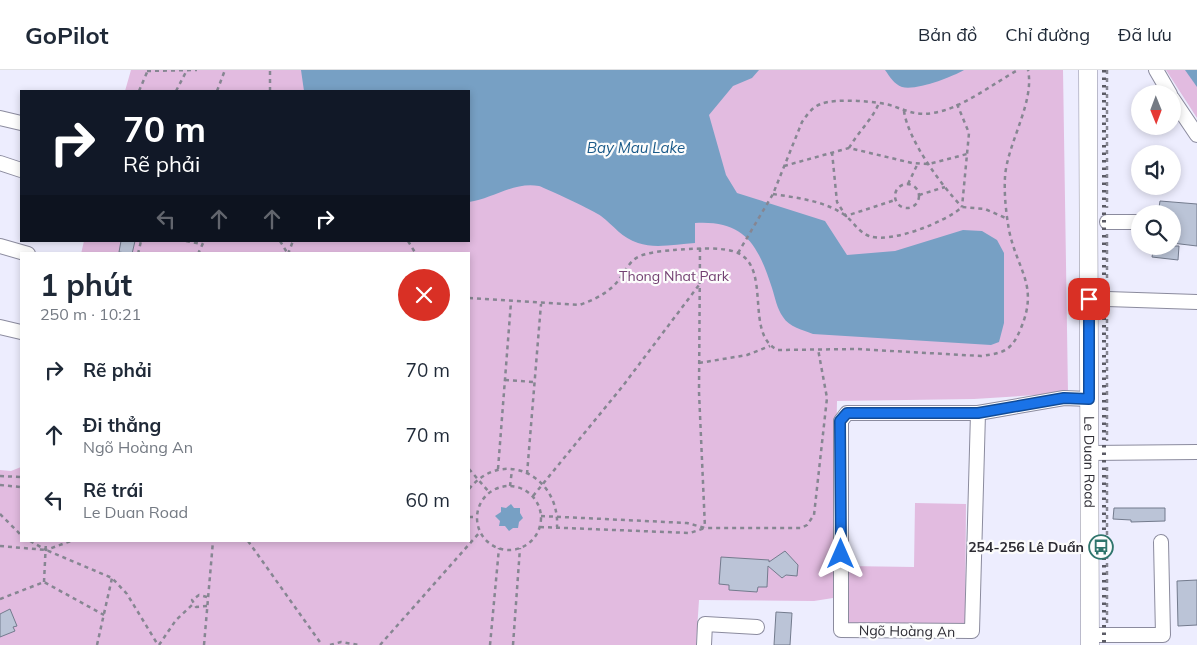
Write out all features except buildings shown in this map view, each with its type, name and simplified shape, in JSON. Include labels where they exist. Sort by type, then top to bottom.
[{"type":"main road","name":"Le Duan Road","points":[[1088,70],[1089,453],[1096,638]]},
{"type":"street","points":[[1156,70],[1165,85]]},
{"type":"street","points":[[1181,111],[1197,135]]},
{"type":"street","points":[[0,118],[20,123]]},
{"type":"street","points":[[0,163],[20,170]]},
{"type":"street","points":[[1107,222],[1131,222]]},
{"type":"street","points":[[0,246],[21,252]]},
{"type":"street","points":[[1107,300],[1197,302]]},
{"type":"street","points":[[0,327],[20,332]]},
{"type":"street","points":[[978,413],[1064,398],[1089,399]]},
{"type":"street","name":"Ngõ Hoàng An","points":[[847,413],[978,413],[972,632],[841,630],[840,421],[847,413]]},
{"type":"street","points":[[1089,453],[1197,452]]},
{"type":"street","points":[[1096,638],[1163,635],[1161,542]]},
{"type":"street","points":[[704,645],[705,624],[757,627]]},
{"type":"path","points":[[139,90],[148,70],[196,70]]},
{"type":"path","points":[[177,90],[187,70]]},
{"type":"path","points":[[217,90],[225,70]]},
{"type":"path","points":[[270,70],[270,90]]},
{"type":"path","points":[[738,253],[746,244],[772,196],[802,122],[809,112],[822,103],[867,101],[911,114],[934,113],[958,104],[1018,70]]},
{"type":"path","points":[[470,298],[580,305],[595,299],[610,288],[638,256],[700,248],[738,253],[748,263],[757,287],[759,318],[770,346],[778,350],[856,349],[982,356],[997,354],[1007,350],[1014,344],[1026,315],[1029,296],[1008,218],[1005,176],[1008,158],[1026,99],[1028,70]]},
{"type":"path","points":[[1096,638],[1107,453],[1107,70]]},
{"type":"path","points":[[848,148],[873,116],[879,103]]},
{"type":"path","points":[[832,152],[837,202],[858,230],[870,237],[889,236],[938,223],[955,214],[962,207],[969,134],[958,104]]},
{"type":"path","points":[[904,111],[906,126],[929,164],[962,207],[985,209],[1008,218]]},
{"type":"path","points":[[784,166],[848,148],[918,164],[929,164],[967,154]]},
{"type":"path","points":[[908,184],[918,164]]},
{"type":"path","points":[[908,184],[914,186],[918,195],[917,202],[907,208],[900,206],[896,200],[897,188],[908,184]]},
{"type":"path","points":[[918,195],[945,187]]},
{"type":"path","points":[[772,196],[799,198],[829,206],[846,216],[896,200]]},
{"type":"path","points":[[700,248],[699,363],[705,528]]},
{"type":"path","points":[[533,496],[622,387],[700,284]]},
{"type":"path","points":[[498,469],[511,302]]},
{"type":"path","points":[[527,474],[541,304]]},
{"type":"path","points":[[699,363],[747,355],[770,346]]},
{"type":"path","points":[[541,516],[686,523],[705,528],[801,528],[811,521],[827,398],[818,349]]},
{"type":"path","points":[[505,380],[534,382]]},
{"type":"path","points":[[470,488],[485,473],[498,469],[527,474],[542,484],[555,505],[558,517],[557,527]]},
{"type":"path","points":[[470,470],[489,492]]},
{"type":"path","points":[[510,486],[512,470]]},
{"type":"path","points":[[0,476],[20,478]]},
{"type":"path","points":[[0,485],[20,487]]},
{"type":"path","points":[[510,486],[519,487],[533,496],[540,509],[540,527],[529,543],[520,548],[499,548],[485,539],[480,532],[476,518],[482,499],[489,492],[499,487],[510,486]]},
{"type":"path","points":[[0,514],[20,534]]},
{"type":"path","points":[[470,517],[476,518]]},
{"type":"path","points":[[540,527],[690,533],[705,528]]},
{"type":"path","points":[[380,645],[480,532]]},
{"type":"path","points":[[32,542],[112,578],[127,594],[158,645],[176,620],[193,604],[194,596],[207,597]]},
{"type":"path","points":[[44,582],[46,542]]},
{"type":"path","points":[[0,546],[46,550],[68,542]]},
{"type":"path","points":[[204,645],[212,542]]},
{"type":"path","points":[[249,542],[322,645]]},
{"type":"path","points":[[490,645],[499,548]]},
{"type":"path","points":[[513,645],[520,548]]},
{"type":"path","points":[[96,645],[112,578]]},
{"type":"path","points":[[0,599],[44,582],[104,615]]},
{"type":"path","points":[[193,604],[200,608],[207,606]]},
{"type":"path","points":[[330,645],[341,642],[359,645]]},
{"type":"green space","name":"Thong Nhat Park","points":[[131,70],[1063,70],[1068,393],[974,399],[837,401],[833,598],[814,601],[699,600],[696,645],[0,645],[0,470],[11,471],[20,467],[20,542],[470,542],[470,252],[81,252],[84,242],[470,242],[470,90],[125,90]]},
{"type":"green space","points":[[1166,70],[1197,70],[1197,118],[1181,93],[1181,85],[1176,85]]},
{"type":"green space","points":[[915,503],[966,504],[965,626],[847,624],[847,566],[914,567]]},
{"type":"water","name":"Bay Mau Lake","points":[[301,70],[759,70],[752,78],[733,86],[709,115],[726,175],[737,193],[825,221],[847,255],[895,251],[963,230],[982,231],[997,240],[1004,253],[1004,323],[999,342],[991,345],[813,334],[796,328],[781,314],[767,273],[755,248],[738,231],[726,226],[712,223],[695,223],[695,243],[652,246],[632,241],[597,214],[539,186],[530,185],[512,188],[470,202],[470,90],[304,90]]},
{"type":"water","points":[[885,70],[964,70],[934,83],[908,88],[897,84]]},
{"type":"water","points":[[1185,70],[1197,70],[1197,87]]},
{"type":"water","points":[[511,504],[514,508],[520,508],[523,518],[519,522],[518,528],[513,528],[509,531],[505,526],[499,526],[500,521],[495,516],[501,512],[501,507],[506,508]]},
{"type":"railway","points":[[1104,70],[1104,645]]},
{"type":"place","name":"254-256 Lê Duẩn","points":[[1101,547]]},
{"type":"route","points":[[841,554],[840,421],[847,413],[978,413],[1064,398],[1089,399],[1089,299]]}]
